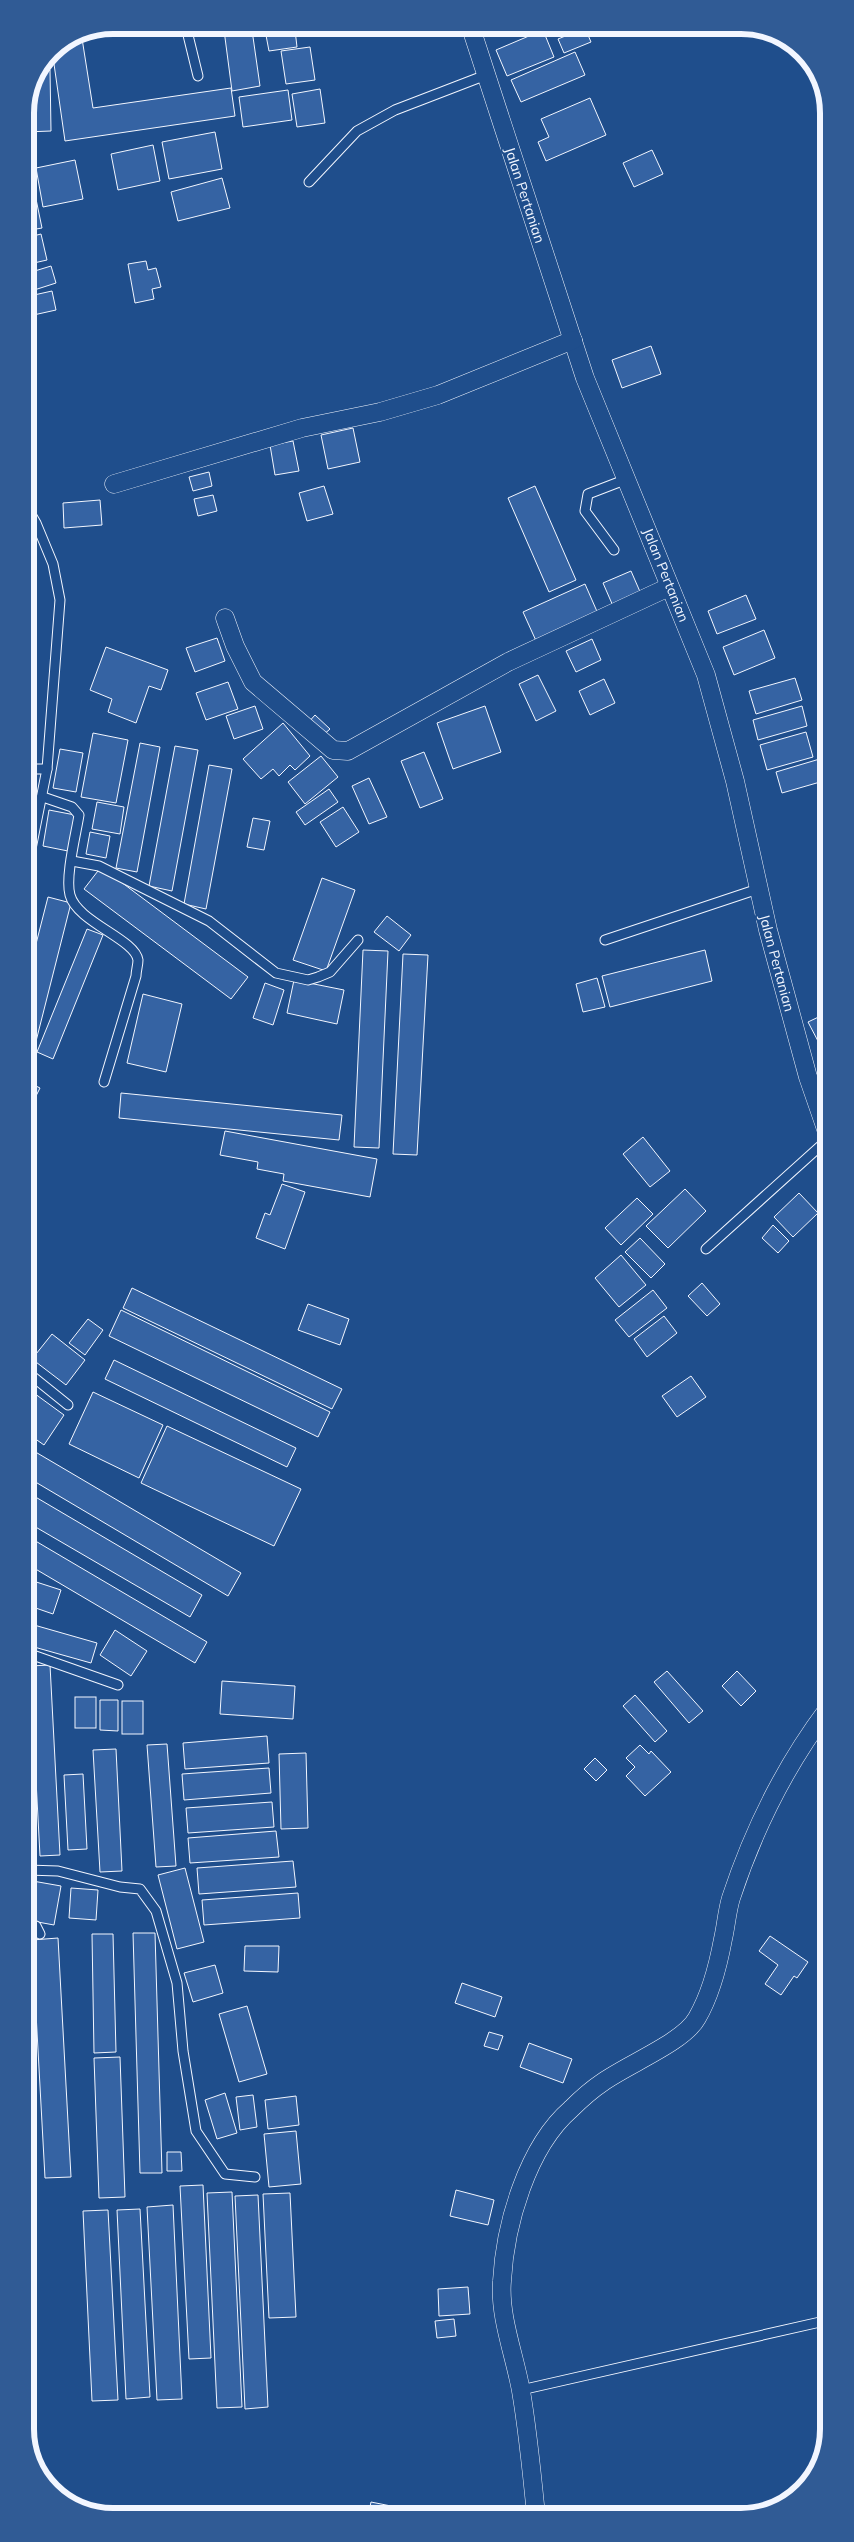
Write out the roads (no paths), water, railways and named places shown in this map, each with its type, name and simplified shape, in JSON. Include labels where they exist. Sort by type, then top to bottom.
[{"type":"street","name":"Jalan Pertanian","points":[[473,34],[585,378],[706,675],[735,781],[758,889],[808,1078],[820,1109]]},
{"type":"street","points":[[114,484],[302,428],[380,412],[438,395],[573,340]]},
{"type":"street","points":[[225,618],[234,646],[252,682],[334,750],[348,751],[508,662],[669,587]]},
{"type":"street","points":[[535,2508],[521,2390],[506,2320],[502,2283],[511,2222],[527,2171],[544,2142],[568,2111],[602,2082],[661,2046],[678,2039],[696,2020],[708,1996],[719,1962],[730,1900],[753,1839],[802,1744],[820,1720]]},
{"type":"lane","points":[[188,34],[198,76]]},
{"type":"lane","points":[[308,182],[357,131],[395,110],[486,75]]},
{"type":"lane","points":[[614,550],[585,511],[585,504],[588,494],[627,479]]},
{"type":"lane","points":[[34,520],[53,564],[60,600],[47,769],[34,836]]},
{"type":"lane","points":[[34,770],[47,769]]},
{"type":"lane","points":[[42,797],[72,807],[79,815],[72,861],[70,894],[73,902],[89,918],[131,948],[138,960],[136,976],[104,1082]]},
{"type":"lane","points":[[72,861],[99,866],[209,922],[276,973],[308,980],[318,977],[330,972],[358,940]]},
{"type":"lane","points":[[605,940],[758,889]]},
{"type":"lane","points":[[706,1249],[820,1146]]},
{"type":"lane","points":[[34,1378],[68,1405]]},
{"type":"lane","points":[[34,1655],[118,1685]]},
{"type":"lane","points":[[34,1870],[58,1871],[120,1887],[140,1889],[156,1911],[177,1983],[183,2051],[196,2131],[225,2174],[255,2177]]},
{"type":"lane","points":[[34,1925],[40,1934]]},
{"type":"lane","points":[[521,2390],[820,2322]]}]
